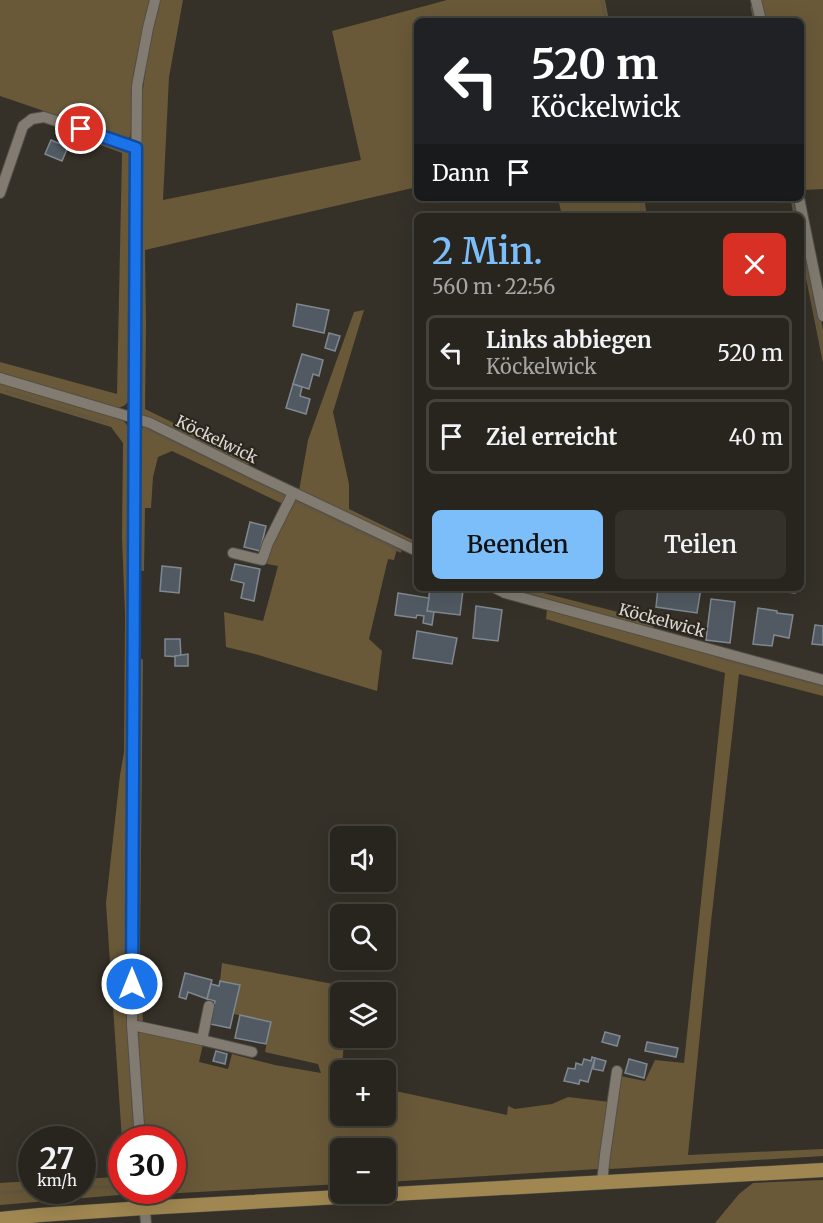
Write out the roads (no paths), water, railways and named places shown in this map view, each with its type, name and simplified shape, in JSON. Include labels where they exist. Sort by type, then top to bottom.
[{"type":"main road","points":[[0,1219],[144,1208],[823,1170]]},
{"type":"street","points":[[139,1126],[132,1025],[136,148],[137,86],[155,0]]},
{"type":"street","points":[[756,0],[760,18]]},
{"type":"street","points":[[0,193],[23,126],[32,119],[44,117],[136,148]]},
{"type":"street","points":[[804,223],[823,316]]},
{"type":"street","name":"Köckelwick","points":[[0,378],[150,423],[414,550]]},
{"type":"street","points":[[233,553],[262,560],[293,493]]},
{"type":"street","name":"Köckelwick","points":[[501,591],[823,680]]},
{"type":"street","points":[[202,1040],[209,1005]]},
{"type":"street","points":[[132,1025],[252,1052]]},
{"type":"street","points":[[602,1182],[617,1071]]},
{"type":"street","points":[[144,1204],[146,1223]]},
{"type":"waterway","points":[[602,0],[605,18]]},
{"type":"waterway","points":[[752,7],[754,18]]},
{"type":"waterway","points":[[640,201],[642,213]]},
{"type":"waterway","points":[[792,201],[794,213]]},
{"type":"waterway","points":[[804,257],[810,285]]},
{"type":"waterway","points":[[812,297],[823,350]]},
{"type":"waterway","points":[[6,391],[108,423]]},
{"type":"waterway","points":[[148,429],[284,495]]},
{"type":"waterway","points":[[297,501],[400,551]]},
{"type":"waterway","points":[[717,657],[823,686]]},
{"type":"waterway","points":[[96,1187],[108,1187]]},
{"type":"waterway","points":[[0,1193],[18,1191]]}]
